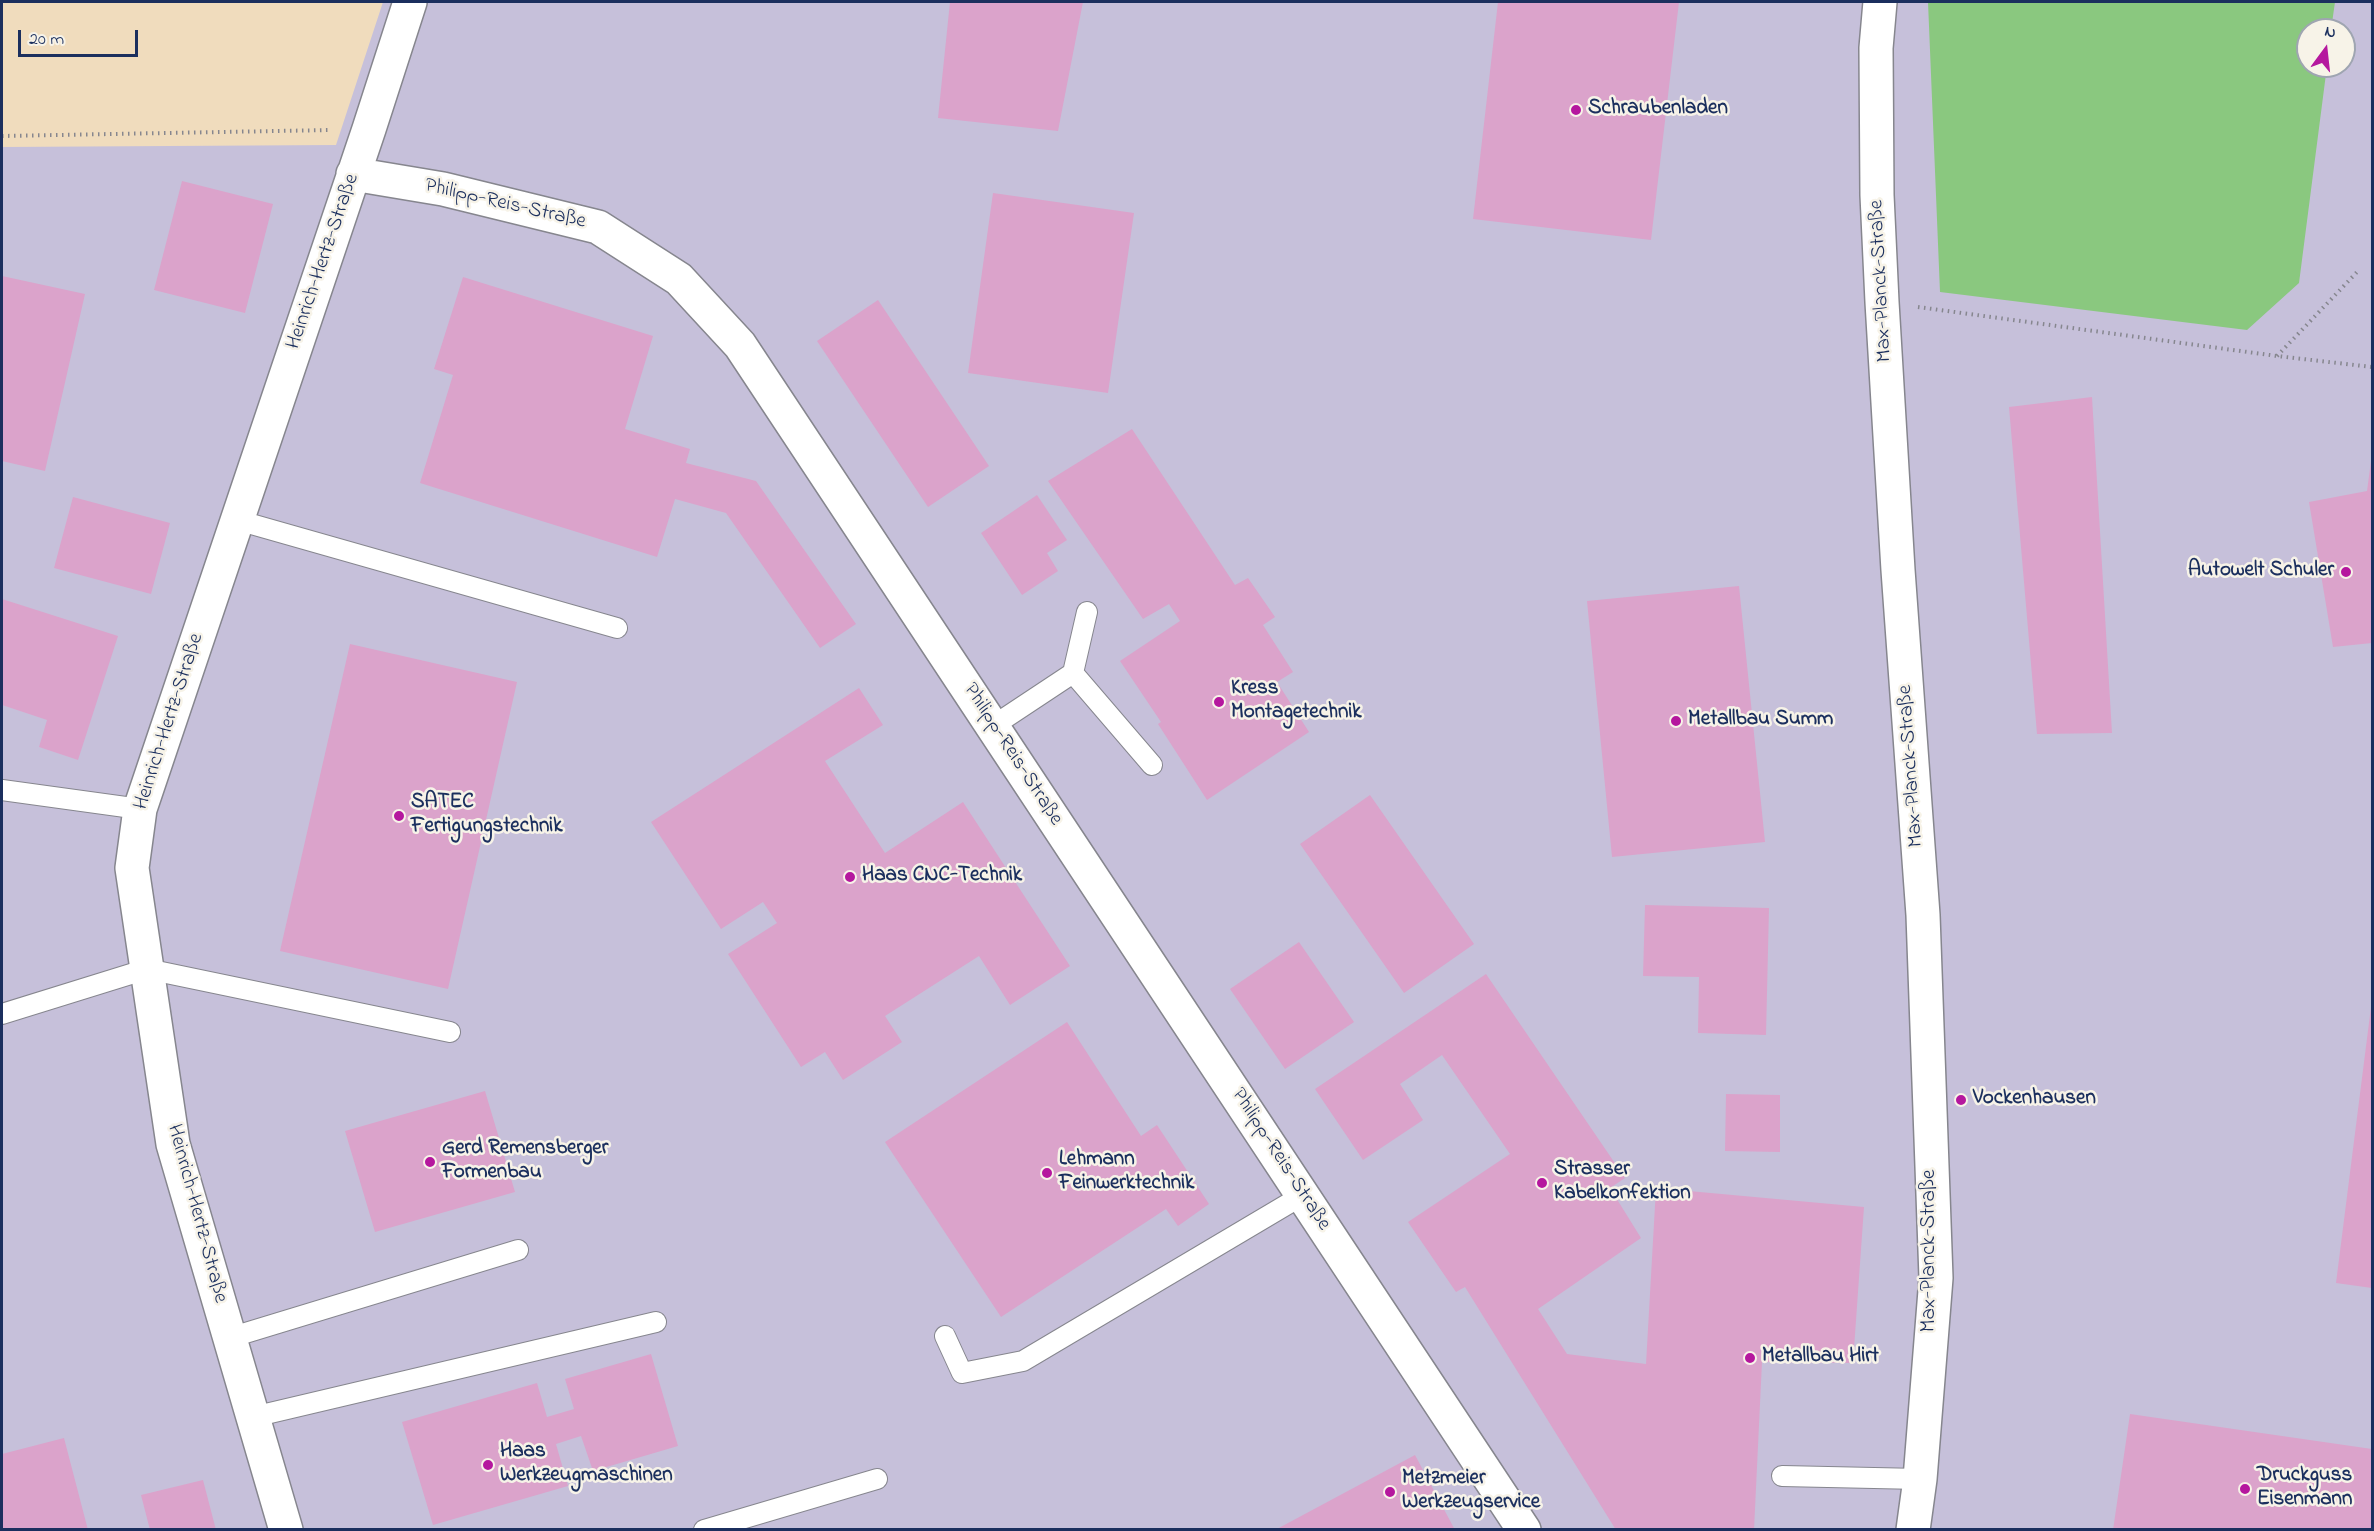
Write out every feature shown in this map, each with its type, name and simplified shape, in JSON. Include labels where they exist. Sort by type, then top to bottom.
[{"type":"street","name":"Heinrich-Hertz-Straße","points":[[286,1530],[173,1144],[132,868],[140,809],[410,2]]},
{"type":"street","name":"Max-Planck-Straße","points":[[1880,2],[1876,59],[1877,195],[1898,570],[1923,915],[1936,1278],[1920,1479],[1913,1530]]},
{"type":"street","name":"Philipp-Reis-Straße","points":[[353,174],[443,189],[598,227],[679,279],[740,345],[1524,1530]]},
{"type":"lane","points":[[237,520],[617,628]]},
{"type":"lane","points":[[993,726],[1073,673],[1087,612]]},
{"type":"lane","points":[[1073,673],[1152,765]]},
{"type":"lane","points":[[2,790],[140,809]]},
{"type":"lane","points":[[2,1014],[147,969],[450,1032]]},
{"type":"lane","points":[[945,1336],[962,1373],[1023,1361],[1303,1195]]},
{"type":"lane","points":[[229,1338],[518,1250]]},
{"type":"lane","points":[[253,1417],[656,1322]]},
{"type":"lane","points":[[1782,1476],[1920,1479]]},
{"type":"lane","points":[[704,1530],[877,1479]]},
{"type":"path","points":[[2,136],[369,129]]},
{"type":"path","points":[[2277,356],[2359,270]]},
{"type":"path","points":[[1882,302],[2373,367]]},
{"type":"shaded area","points":[[383,2],[2372,2],[2372,1529],[2,1529],[2,147],[336,145]]},
{"type":"green space","points":[[1928,2],[2335,2],[2333,18],[2296,18],[2296,78],[2325,78],[2299,283],[2247,330],[1940,292]]},
{"type":"building","points":[[950,2],[1083,2],[1058,131],[938,118]]},
{"type":"building","name":"Schraubenladen","points":[[1498,2],[1679,2],[1651,240],[1473,219]]},
{"type":"building","points":[[182,181],[273,204],[245,313],[154,290]]},
{"type":"building","points":[[993,193],[1134,213],[1108,393],[968,373]]},
{"type":"building","points":[[2,276],[85,294],[45,471],[2,461]]},
{"type":"building","points":[[463,277],[653,336],[625,429],[690,449],[686,463],[756,481],[856,624],[820,648],[726,513],[675,499],[657,557],[420,483],[453,375],[434,369]]},
{"type":"building","points":[[878,300],[989,466],[928,507],[817,341]]},
{"type":"building","points":[[2092,397],[2112,733],[2037,734],[2009,407]]},
{"type":"building","points":[[1132,429],[1235,585],[1248,578],[1275,617],[1263,625],[1293,672],[1277,682],[1309,732],[1207,800],[1158,724],[1161,722],[1120,661],[1180,621],[1169,604],[1143,619],[1048,481]]},
{"type":"building","name":"Autowelt Schuler","points":[[2371,461],[2372,643],[2333,647],[2309,502],[2367,491]]},
{"type":"building","points":[[1037,495],[1067,540],[1047,553],[1058,571],[1022,595],[981,533]]},
{"type":"building","points":[[73,497],[170,523],[151,594],[54,568]]},
{"type":"building","name":"Metallbau Summ","points":[[1739,586],[1765,842],[1612,857],[1587,601]]},
{"type":"building","points":[[2,599],[118,636],[78,760],[39,747],[47,720],[2,705]]},
{"type":"building","name":"SATEC Fertigungstechnik","points":[[350,644],[517,682],[448,989],[280,951]]},
{"type":"building","name":"Haas CNC-Technik","points":[[859,688],[883,725],[825,761],[885,853],[963,802],[1070,966],[1010,1005],[979,956],[885,1016],[902,1042],[843,1080],[825,1052],[801,1067],[728,954],[777,923],[763,902],[721,929],[651,822]]},
{"type":"building","points":[[1370,795],[1474,944],[1404,993],[1300,844]]},
{"type":"building","points":[[1645,905],[1769,908],[1766,1035],[1698,1033],[1699,977],[1643,976]]},
{"type":"building","points":[[1299,942],[1354,1022],[1285,1069],[1230,989]]},
{"type":"building","name":"Metallbau Hirt","points":[[1486,974],[1625,1178],[1610,1188],[1641,1238],[1538,1309],[1567,1354],[1646,1364],[1656,1188],[1864,1207],[1853,1363],[1762,1362],[1754,1530],[1616,1530],[1465,1287],[1456,1292],[1408,1222],[1510,1154],[1442,1055],[1400,1084],[1423,1120],[1363,1160],[1315,1089]]},
{"type":"building","points":[[2372,1007],[2372,1288],[2336,1283]]},
{"type":"building","name":"Lehmann Feinwerktechnik","points":[[1067,1022],[1141,1136],[1157,1125],[1209,1204],[1178,1226],[1166,1209],[1001,1317],[885,1142]]},
{"type":"building","name":"Gerd Remensberger Formenbau","points":[[485,1091],[515,1192],[375,1232],[345,1131]]},
{"type":"building","points":[[1726,1094],[1780,1095],[1780,1152],[1725,1151]]},
{"type":"building","name":"Haas Werkzeugmaschinen","points":[[651,1354],[678,1446],[593,1471],[581,1436],[556,1444],[568,1486],[433,1525],[402,1422],[537,1383],[547,1417],[574,1409],[565,1379]]},
{"type":"building","name":"Druckguss Eisenmann","points":[[2130,1414],[2372,1449],[2372,1530],[2113,1530]]},
{"type":"building","points":[[64,1438],[88,1530],[2,1530],[2,1454]]},
{"type":"building","name":"Metzmeier Werkzeugservice","points":[[1415,1455],[1455,1530],[1275,1530]]},
{"type":"building","points":[[203,1480],[216,1530],[150,1530],[141,1495]]},
{"type":"place","name":"Schraubenladen","points":[[1576,110]]},
{"type":"place","name":"Autowelt Schuler","points":[[2346,572]]},
{"type":"place","name":"Kress Montagetechnik","points":[[1219,702]]},
{"type":"place","name":"Metallbau Summ","points":[[1676,721]]},
{"type":"place","name":"SATEC Fertigungstechnik","points":[[399,816]]},
{"type":"place","name":"Haas CNC-Technik","points":[[850,877]]},
{"type":"place","name":"Vockenhausen","points":[[1961,1100]]},
{"type":"place","name":"Gerd Remensberger Formenbau","points":[[430,1162]]},
{"type":"place","name":"Lehmann Feinwerktechnik","points":[[1047,1173]]},
{"type":"place","name":"Strasser Kabelkonfektion","points":[[1542,1183]]},
{"type":"place","name":"Metallbau Hirt","points":[[1750,1358]]},
{"type":"place","name":"Haas Werkzeugmaschinen","points":[[488,1465]]},
{"type":"place","name":"Druckguss Eisenmann","points":[[2245,1489]]},
{"type":"place","name":"Metzmeier Werkzeugservice","points":[[1390,1492]]}]
